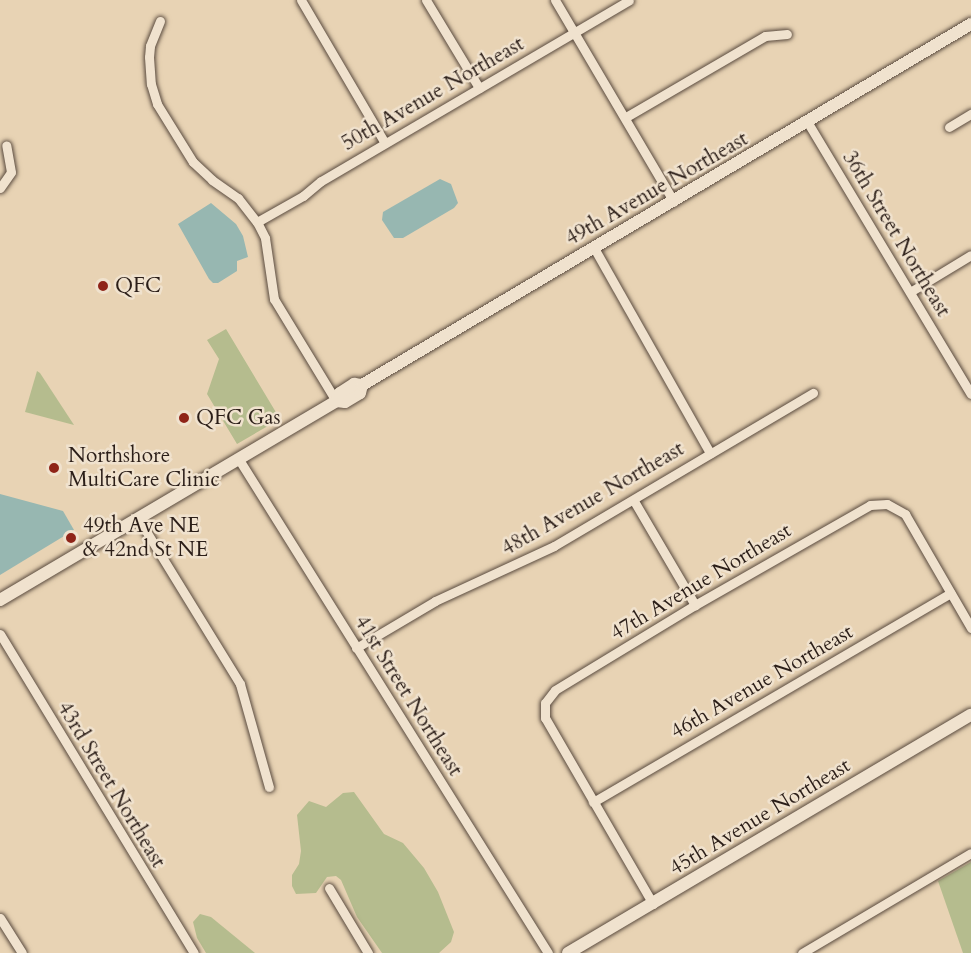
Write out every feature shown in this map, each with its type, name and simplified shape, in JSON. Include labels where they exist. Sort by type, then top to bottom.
[{"type":"main road","name":"49th Avenue Northeast","points":[[0,600],[336,401],[340,393],[354,384],[362,386],[808,123],[971,24]]},
{"type":"main road","name":"45th Avenue Northeast","points":[[568,953],[971,715]]},
{"type":"street","points":[[301,0],[385,143]]},
{"type":"street","points":[[426,0],[479,88]]},
{"type":"street","points":[[555,0],[674,201]]},
{"type":"street","name":"50th Avenue Northeast","points":[[257,222],[303,196],[321,181],[629,0]]},
{"type":"street","points":[[160,21],[150,46],[149,57],[151,84],[157,104],[193,162],[212,180],[238,198],[257,222],[265,238],[274,299],[336,401]]},
{"type":"street","points":[[626,117],[765,36],[787,34]]},
{"type":"street","points":[[949,128],[971,114]]},
{"type":"street","name":"36th Street Northeast","points":[[808,123],[971,394]]},
{"type":"street","points":[[0,188],[11,172],[6,145]]},
{"type":"street","points":[[594,248],[710,453]]},
{"type":"street","points":[[910,292],[971,255]]},
{"type":"street","name":"48th Avenue Northeast","points":[[356,648],[435,602],[529,560],[634,501],[710,453],[813,393]]},
{"type":"street","name":"41st Street Northeast","points":[[238,458],[548,953]]},
{"type":"street","points":[[634,501],[695,605]]},
{"type":"street","name":"47th Avenue Northeast","points":[[593,802],[551,730],[543,708],[555,690],[695,605],[870,505],[887,504],[905,514],[950,593]]},
{"type":"street","points":[[138,518],[240,684],[269,787]]},
{"type":"street","points":[[950,593],[971,628]]},
{"type":"street","name":"46th Avenue Northeast","points":[[593,802],[950,593]]},
{"type":"street","name":"43rd Street Northeast","points":[[0,634],[194,953]]},
{"type":"street","points":[[593,802],[652,904]]},
{"type":"street","points":[[802,953],[971,853]]},
{"type":"street","points":[[328,888],[368,953]]},
{"type":"street","points":[[0,918],[22,953]]},
{"type":"green space","points":[[226,329],[280,419],[237,444],[207,394],[219,359],[207,340]]},
{"type":"green space","points":[[37,371],[40,373],[74,425],[25,412]]},
{"type":"green space","points":[[354,792],[384,834],[403,843],[424,868],[438,892],[454,932],[451,942],[439,953],[382,953],[357,917],[341,880],[336,876],[327,877],[316,893],[296,894],[292,886],[292,875],[299,864],[301,851],[297,815],[309,801],[326,807],[343,793]]},
{"type":"green space","points":[[971,862],[971,953],[963,953],[938,881]]},
{"type":"green space","points":[[200,914],[211,917],[255,953],[206,953],[197,938],[193,922]]},
{"type":"water","points":[[440,179],[451,184],[458,203],[454,208],[403,238],[394,238],[382,220],[383,212]]},
{"type":"water","points":[[211,203],[236,224],[243,236],[248,257],[237,261],[237,271],[218,283],[213,283],[209,279],[178,224]]},
{"type":"water","points":[[0,494],[63,511],[74,530],[0,575]]},
{"type":"place","name":"QFC","points":[[103,286]]},
{"type":"place","name":"QFC Gas","points":[[184,418]]},
{"type":"place","name":"Northshore MultiCare Clinic","points":[[54,468]]},
{"type":"place","name":"49th Ave NE & 42nd St NE","points":[[71,538]]}]
